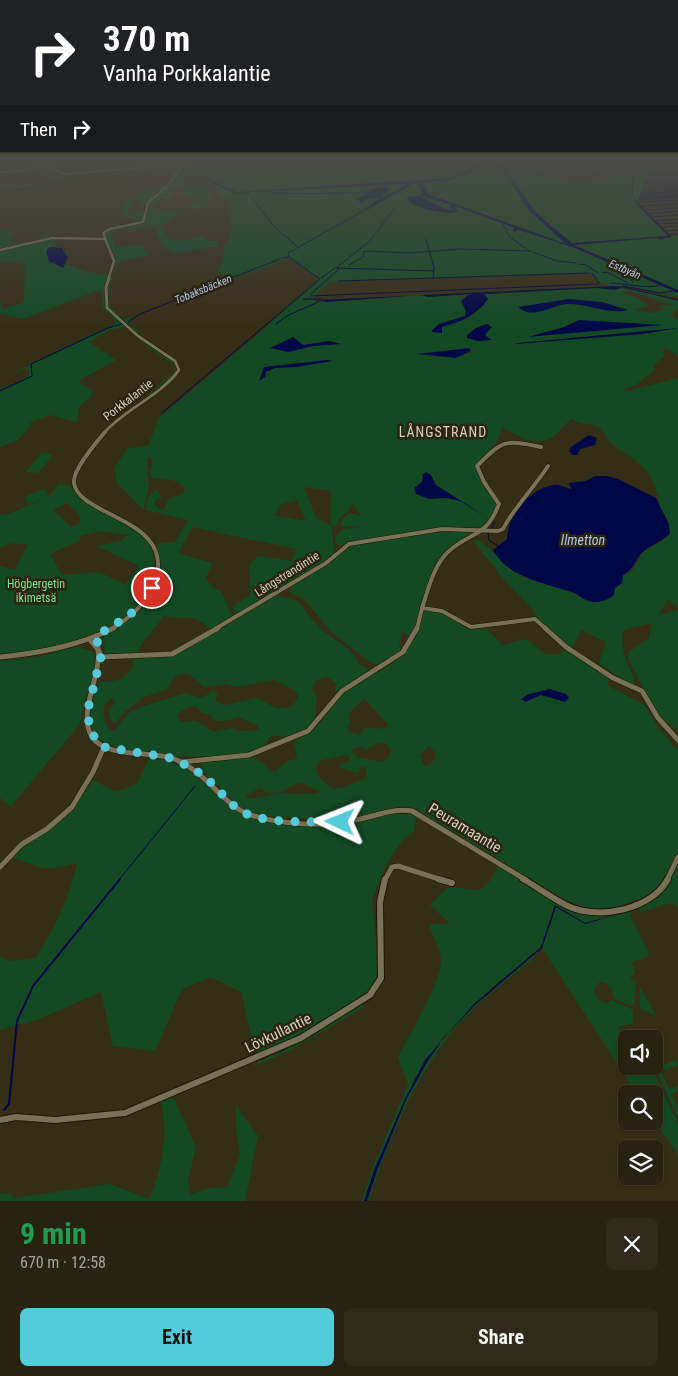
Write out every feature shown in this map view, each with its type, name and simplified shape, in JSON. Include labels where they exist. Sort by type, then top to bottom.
[{"type":"street","points":[[0,250],[52,238],[96,239],[104,237],[110,229],[145,221],[145,216]]},
{"type":"street","name":"Porkkalantie","points":[[0,657],[52,650],[96,636],[124,620],[145,599],[155,581],[157,558],[153,546],[142,531],[77,494],[73,486],[74,478],[98,441],[113,423],[168,382],[179,370],[175,361],[138,336],[108,308],[106,287],[114,261],[104,237]]},
{"type":"street","points":[[181,762],[249,755],[308,731],[342,691],[403,652],[417,629],[422,608],[441,560],[462,542],[483,531],[495,518],[499,504],[484,482],[477,466],[496,447],[511,441],[541,447]]},
{"type":"street","name":"Långstrandintie","points":[[100,655],[172,654],[281,591],[326,563],[343,547],[349,544],[442,529],[483,531],[503,529],[512,511],[534,488],[548,466]]},
{"type":"street","points":[[422,608],[442,611],[471,627],[535,619],[566,648],[613,678],[642,691],[658,718],[678,740]]},
{"type":"street","points":[[0,867],[22,844],[47,829],[72,807],[93,772],[104,747],[92,734],[88,718],[100,655],[96,636]]},
{"type":"street","points":[[89,639],[100,655]]},
{"type":"street","name":"Peuramaantie","points":[[104,747],[171,758],[181,762],[195,770],[240,810],[268,819],[340,822],[356,821],[386,810],[412,811],[570,907],[588,912],[645,902],[656,896],[665,885],[678,857]]},
{"type":"street","points":[[195,770],[199,760]]},
{"type":"street","name":"Lövkullantie","points":[[0,1120],[16,1117],[54,1120],[125,1113],[291,1044],[363,1001],[375,990],[381,978],[382,970],[380,914],[382,894],[386,877],[392,867],[398,866],[452,883]]},
{"type":"green space","points":[[143,216],[143,221],[136,224],[135,218],[123,217]]},
{"type":"green space","points":[[146,216],[175,216],[163,225],[159,224],[167,238],[189,240],[203,235],[207,241],[217,241],[219,246],[177,253],[165,249],[155,229],[151,226],[111,231],[115,247],[141,245],[149,255],[119,262],[112,278],[109,295],[111,307],[124,319],[134,317],[128,322],[150,342],[111,311],[106,296],[107,290],[116,267],[116,261],[105,233],[116,229],[146,221]]},
{"type":"green space","points":[[230,216],[649,216],[668,236],[566,244],[678,293],[678,297],[628,286],[600,284],[591,273],[330,282],[314,296],[314,301],[326,302],[421,295],[428,297],[597,288],[638,291],[678,301],[678,309],[674,311],[672,316],[678,319],[678,357],[670,350],[663,349],[664,357],[655,363],[653,372],[634,386],[622,390],[628,391],[678,378],[678,608],[668,599],[659,615],[678,610],[678,731],[658,715],[628,659],[629,652],[649,638],[652,623],[623,630],[623,650],[635,680],[632,685],[599,664],[606,642],[581,630],[572,649],[536,617],[533,609],[505,581],[473,539],[479,540],[524,577],[570,591],[591,602],[600,602],[623,575],[632,571],[644,551],[663,541],[659,501],[648,473],[642,466],[611,443],[596,426],[571,419],[554,436],[541,441],[521,437],[503,427],[496,443],[475,465],[485,488],[497,504],[491,522],[445,554],[422,601],[417,625],[411,638],[402,631],[399,647],[403,651],[382,666],[370,662],[330,631],[306,601],[290,592],[292,586],[330,562],[346,546],[362,542],[342,546],[335,543],[336,536],[341,530],[363,526],[344,527],[340,525],[342,519],[349,513],[361,516],[351,502],[350,509],[340,518],[335,527],[331,523],[331,491],[304,487],[316,518],[332,526],[334,554],[326,562],[236,615],[232,607],[250,595],[249,565],[258,556],[292,561],[296,549],[193,527],[183,544],[175,542],[188,520],[146,510],[146,503],[150,495],[158,490],[162,498],[155,500],[154,504],[159,509],[164,509],[169,499],[183,494],[185,489],[175,481],[153,478],[150,473],[153,463],[151,457],[148,457],[148,493],[144,510],[117,483],[114,468],[128,448],[148,446],[159,418],[263,330],[319,279],[290,259],[231,279],[227,275],[218,273],[223,262],[224,247],[229,240],[232,227]],"holes":[[[630,291],[672,305],[658,306],[663,309],[654,313],[634,310],[649,306],[639,299],[622,292]],[[297,500],[306,521],[274,515],[282,504]]]},
{"type":"green space","points":[[0,230],[13,233],[10,241],[15,242],[35,241],[47,233],[56,237],[0,250]]},
{"type":"green space","points":[[678,234],[678,290],[573,244],[656,238],[663,240],[663,238]]},
{"type":"green space","points":[[55,238],[56,247],[52,247],[63,268],[66,264],[87,272],[108,275],[104,289],[106,308],[143,341],[174,362],[177,370],[173,376],[141,400],[174,372],[174,365],[144,344],[125,327],[110,330],[89,342],[116,360],[80,380],[81,384],[92,390],[91,396],[79,407],[77,422],[50,415],[28,424],[29,427],[18,440],[0,447],[0,389],[18,382],[29,375],[28,369],[23,369],[0,379],[117,323],[103,308],[102,293],[99,290],[23,319],[0,314],[0,298],[2,309],[24,302],[25,266],[22,263],[0,261],[0,251]]},
{"type":"green space","points":[[41,453],[53,455],[38,473],[26,472]]},
{"type":"green space","name":"Högbergetin ikimetsä","points":[[59,484],[71,486],[83,501],[126,524],[144,537],[153,554],[154,563],[154,573],[148,593],[135,610],[116,624],[93,634],[43,648],[0,655],[0,566],[14,570],[28,545],[12,543],[0,548],[0,515],[11,513],[46,498],[29,504],[24,497],[44,489],[49,496]],"holes":[[[67,503],[80,515],[80,523],[71,527],[53,510]],[[100,531],[128,535],[120,541],[97,546],[139,566],[125,585],[100,572],[62,575],[50,554],[80,540],[80,536]]]},
{"type":"green space","points":[[171,542],[183,545],[178,553],[212,563],[206,578],[212,587],[221,591],[232,617],[211,630],[199,620],[164,616],[140,646],[137,654],[105,654],[104,637],[127,622],[150,598],[157,579],[157,546],[161,543]]},
{"type":"green space","points":[[276,596],[296,600],[324,632],[352,652],[359,664],[369,669],[340,692],[335,691],[336,684],[328,677],[316,680],[312,690],[317,696],[314,723],[296,736],[271,736],[260,749],[244,754],[199,757],[146,753],[123,749],[105,742],[95,734],[92,728],[91,714],[99,682],[123,678],[130,671],[135,658],[167,656],[178,653]],"holes":[[[180,674],[189,674],[204,687],[226,684],[237,687],[275,680],[294,690],[299,696],[292,707],[280,708],[256,698],[225,705],[217,702],[215,699],[218,694],[213,691],[201,698],[185,693],[138,708],[129,713],[114,731],[110,730],[105,722],[103,713],[108,701],[113,698],[114,704],[109,710],[110,718],[115,724],[123,713],[144,697],[168,689],[174,677]],[[189,707],[197,707],[202,713],[210,715],[216,721],[225,721],[238,717],[257,725],[259,730],[240,731],[232,728],[214,732],[196,721],[181,722],[177,717],[181,711]]]},
{"type":"green space","points":[[429,609],[443,613],[470,630],[487,629],[502,645],[526,639],[546,654],[558,655],[566,649],[610,678],[607,685],[644,705],[660,730],[678,751],[678,853],[660,884],[646,897],[615,907],[588,909],[562,898],[416,809],[403,806],[344,820],[263,816],[241,808],[201,769],[202,763],[208,761],[242,757],[257,760],[270,771],[275,772],[286,762],[295,759],[297,756],[294,742],[311,732],[345,692],[388,666],[403,654],[414,640],[423,610]],"holes":[[[364,699],[387,723],[388,727],[376,729],[365,727],[359,735],[350,732],[347,727],[350,723],[348,714]],[[378,743],[387,744],[391,751],[389,758],[381,762],[357,757],[350,750],[362,747],[366,750]],[[429,746],[436,753],[432,763],[426,766],[424,766],[420,756]],[[344,755],[349,756],[351,762],[342,763],[339,767],[358,773],[362,766],[366,768],[366,778],[342,788],[333,789],[319,777],[316,766],[322,760]],[[299,783],[319,791],[317,794],[281,793],[250,799],[245,797],[259,788],[271,793],[279,792]]]},
{"type":"green space","points":[[76,647],[94,652],[95,674],[84,703],[80,724],[11,806],[0,798],[0,661],[37,657]]},
{"type":"green space","points":[[149,759],[173,763],[186,768],[197,774],[243,814],[267,822],[339,825],[391,814],[400,813],[418,816],[415,821],[414,831],[402,841],[386,865],[372,900],[379,973],[367,995],[291,1042],[256,1057],[241,992],[211,977],[182,989],[155,1051],[113,1046],[101,992],[39,1019],[0,1030],[0,957],[9,961],[36,958],[61,912],[77,863],[54,868],[43,868],[13,858],[67,814],[93,780],[116,792],[137,784]]},
{"type":"green space","points":[[678,864],[678,907],[671,903],[641,912],[639,906],[653,899],[663,889]]},
{"type":"green space","points":[[499,865],[573,910],[628,910],[631,913],[630,915],[649,953],[647,957],[632,962],[635,973],[630,978],[636,983],[634,1004],[631,1006],[613,998],[612,989],[604,982],[598,983],[594,991],[597,998],[603,1002],[608,1003],[612,1000],[633,1010],[633,1023],[619,1027],[621,1030],[618,1030],[618,1065],[542,948],[556,907],[585,924],[625,911],[585,923],[555,905],[541,947],[493,986],[442,1038],[415,1078],[375,1170],[364,1201],[362,1201],[374,1164],[408,1085],[398,1058],[430,995],[440,970],[441,955],[429,924],[450,924],[430,905],[447,888],[478,890],[487,884]]},
{"type":"green space","points":[[542,948],[527,964],[476,1006],[439,1049],[424,1072],[398,1122],[369,1201],[367,1201],[406,1100],[427,1062],[443,1039],[474,1006]]},
{"type":"green space","points":[[640,987],[656,1016],[640,1008]]},
{"type":"green space","points":[[362,1004],[364,1007],[289,1051],[257,1065],[257,1062],[288,1049]]},
{"type":"green space","points":[[676,1060],[678,1065],[663,1070],[663,1065]]},
{"type":"green space","points":[[625,1075],[655,1075],[660,1085],[631,1085]]},
{"type":"green space","points":[[658,1075],[663,1075],[669,1089],[678,1086],[678,1091],[671,1094],[678,1108],[678,1118],[663,1085]]},
{"type":"green space","points":[[663,1092],[678,1124],[678,1156],[661,1130],[663,1130]]},
{"type":"green space","points":[[173,1097],[196,1147],[188,1180],[190,1195],[206,1189],[227,1187],[240,1155],[236,1129],[236,1106],[258,1136],[245,1201],[0,1201],[0,1194],[8,1193],[14,1198],[110,1184],[149,1199],[161,1164],[163,1151],[164,1126],[161,1102]]},
{"type":"water","name":"Estbyån","points":[[482,216],[489,216],[566,244],[535,216],[540,216],[572,243],[668,236],[648,216],[651,216],[672,237],[663,238],[663,240],[656,238],[574,245],[678,290],[678,293],[575,248],[519,230],[513,232],[514,228]]},
{"type":"water","points":[[48,248],[62,248],[68,257],[63,268],[49,261],[46,252]]},
{"type":"water","points":[[614,286],[624,287],[614,290],[597,288],[484,294],[488,299],[478,310],[456,323],[442,327],[442,333],[432,332],[432,330],[439,324],[465,316],[466,311],[461,301],[469,294],[428,297],[422,295]]},
{"type":"water","points":[[414,296],[326,302],[320,300]]},
{"type":"water","points":[[568,299],[602,302],[628,310],[614,311],[566,304],[542,311],[529,312],[523,311],[518,307]]},
{"type":"water","points":[[579,320],[662,325],[528,337],[564,327]]},
{"type":"water","points":[[487,324],[492,327],[485,335],[492,340],[478,341],[467,338],[467,335],[476,328]]},
{"type":"water","points":[[678,328],[643,334],[515,344],[518,343]]},
{"type":"water","points":[[293,337],[303,345],[329,341],[341,344],[313,346],[289,352],[270,348]]},
{"type":"water","points":[[469,348],[471,351],[456,358],[418,354]]},
{"type":"water","points":[[326,360],[333,361],[296,367],[275,368],[266,372],[265,377],[259,381],[264,367]]},
{"type":"water","points":[[589,435],[597,438],[595,445],[580,449],[577,455],[572,455],[569,451],[571,447]]},
{"type":"water","points":[[426,472],[431,475],[436,485],[490,519],[460,501],[446,498],[429,499],[416,494],[414,488],[422,482],[423,474]]},
{"type":"water","name":"Ilmetton","points":[[595,476],[607,476],[618,479],[656,498],[669,524],[670,534],[640,555],[630,570],[623,575],[622,583],[615,588],[614,595],[601,602],[589,601],[574,593],[527,578],[508,567],[500,559],[493,550],[507,539],[508,530],[515,513],[528,498],[536,492],[553,485],[572,489],[568,483],[586,481]]},
{"type":"water","points":[[550,689],[566,694],[569,698],[565,702],[541,695],[525,702],[521,699],[529,694]]},
{"type":"water","points":[[555,905],[585,923],[626,912],[585,924],[556,907],[542,948],[474,1006],[448,1033],[474,1004],[541,947]]},
{"type":"water","points":[[442,1041],[427,1062],[406,1100],[367,1201],[364,1201],[374,1170],[405,1099],[425,1060]]},
{"type":"waterway","points":[[266,216],[275,228],[297,246]]},
{"type":"waterway","name":"Tobaksbäcken","points":[[289,257],[288,253],[354,216]]},
{"type":"waterway","points":[[338,268],[337,267],[370,241],[389,216]]},
{"type":"waterway","points":[[652,217],[664,216]]},
{"type":"waterway","points":[[656,221],[678,219]]},
{"type":"waterway","points":[[659,224],[678,223]]},
{"type":"waterway","points":[[503,224],[510,237],[529,251]]},
{"type":"waterway","points":[[663,227],[678,226]]},
{"type":"waterway","points":[[667,231],[678,230]]},
{"type":"waterway","points":[[670,235],[678,234]]},
{"type":"waterway","points":[[426,239],[429,251]]},
{"type":"waterway","points":[[429,251],[461,249],[529,251]]},
{"type":"waterway","points":[[349,265],[363,257],[364,252],[367,251],[409,253],[429,251]]},
{"type":"waterway","points":[[429,251],[434,271]]},
{"type":"waterway","points":[[533,252],[557,261],[576,263]]},
{"type":"waterway","points":[[162,413],[320,279],[289,257]]},
{"type":"waterway","name":"Tobaksbäcken","points":[[283,258],[289,257]]},
{"type":"waterway","name":"Tobaksbäcken","points":[[128,322],[140,314],[280,259]]},
{"type":"waterway","points":[[579,264],[586,265],[598,273]]},
{"type":"waterway","points":[[321,278],[335,268],[338,268]]},
{"type":"waterway","points":[[311,294],[338,268]]},
{"type":"waterway","points":[[338,268],[434,271]]},
{"type":"waterway","name":"Estbyån","points":[[621,268],[633,282]]},
{"type":"waterway","points":[[433,278],[434,271]]},
{"type":"waterway","name":"Estbyån","points":[[602,273],[607,272],[628,283]]},
{"type":"waterway","points":[[433,278],[589,273]]},
{"type":"waterway","points":[[592,273],[600,284]]},
{"type":"waterway","points":[[339,281],[433,278]]},
{"type":"waterway","name":"Estbyån","points":[[610,283],[643,287],[660,285]]},
{"type":"waterway","points":[[311,296],[598,284]]},
{"type":"waterway","points":[[623,286],[660,293],[673,291]]},
{"type":"waterway","points":[[623,287],[678,300]]},
{"type":"waterway","points":[[303,299],[322,299]]},
{"type":"waterway","points":[[276,324],[287,316],[321,300]]},
{"type":"waterway","name":"Tobaksbäcken","points":[[0,391],[32,376],[31,364],[108,328],[122,324]]},
{"type":"waterway","points":[[491,529],[495,522]]},
{"type":"waterway","points":[[488,532],[489,540],[498,546]]},
{"type":"waterway","points":[[119,880],[195,786]]},
{"type":"waterway","points":[[4,1110],[9,1104],[17,1021],[33,986],[120,879]]},
{"type":"district","name":"LÅNGSTRAND","points":[[443,432]]},
{"type":"route","points":[[152,588],[138,608],[130,615],[117,625],[96,636],[100,645],[101,657],[89,705],[88,718],[94,739],[104,747],[171,758],[181,762],[203,775],[233,805],[246,814],[268,819],[340,822]]}]
